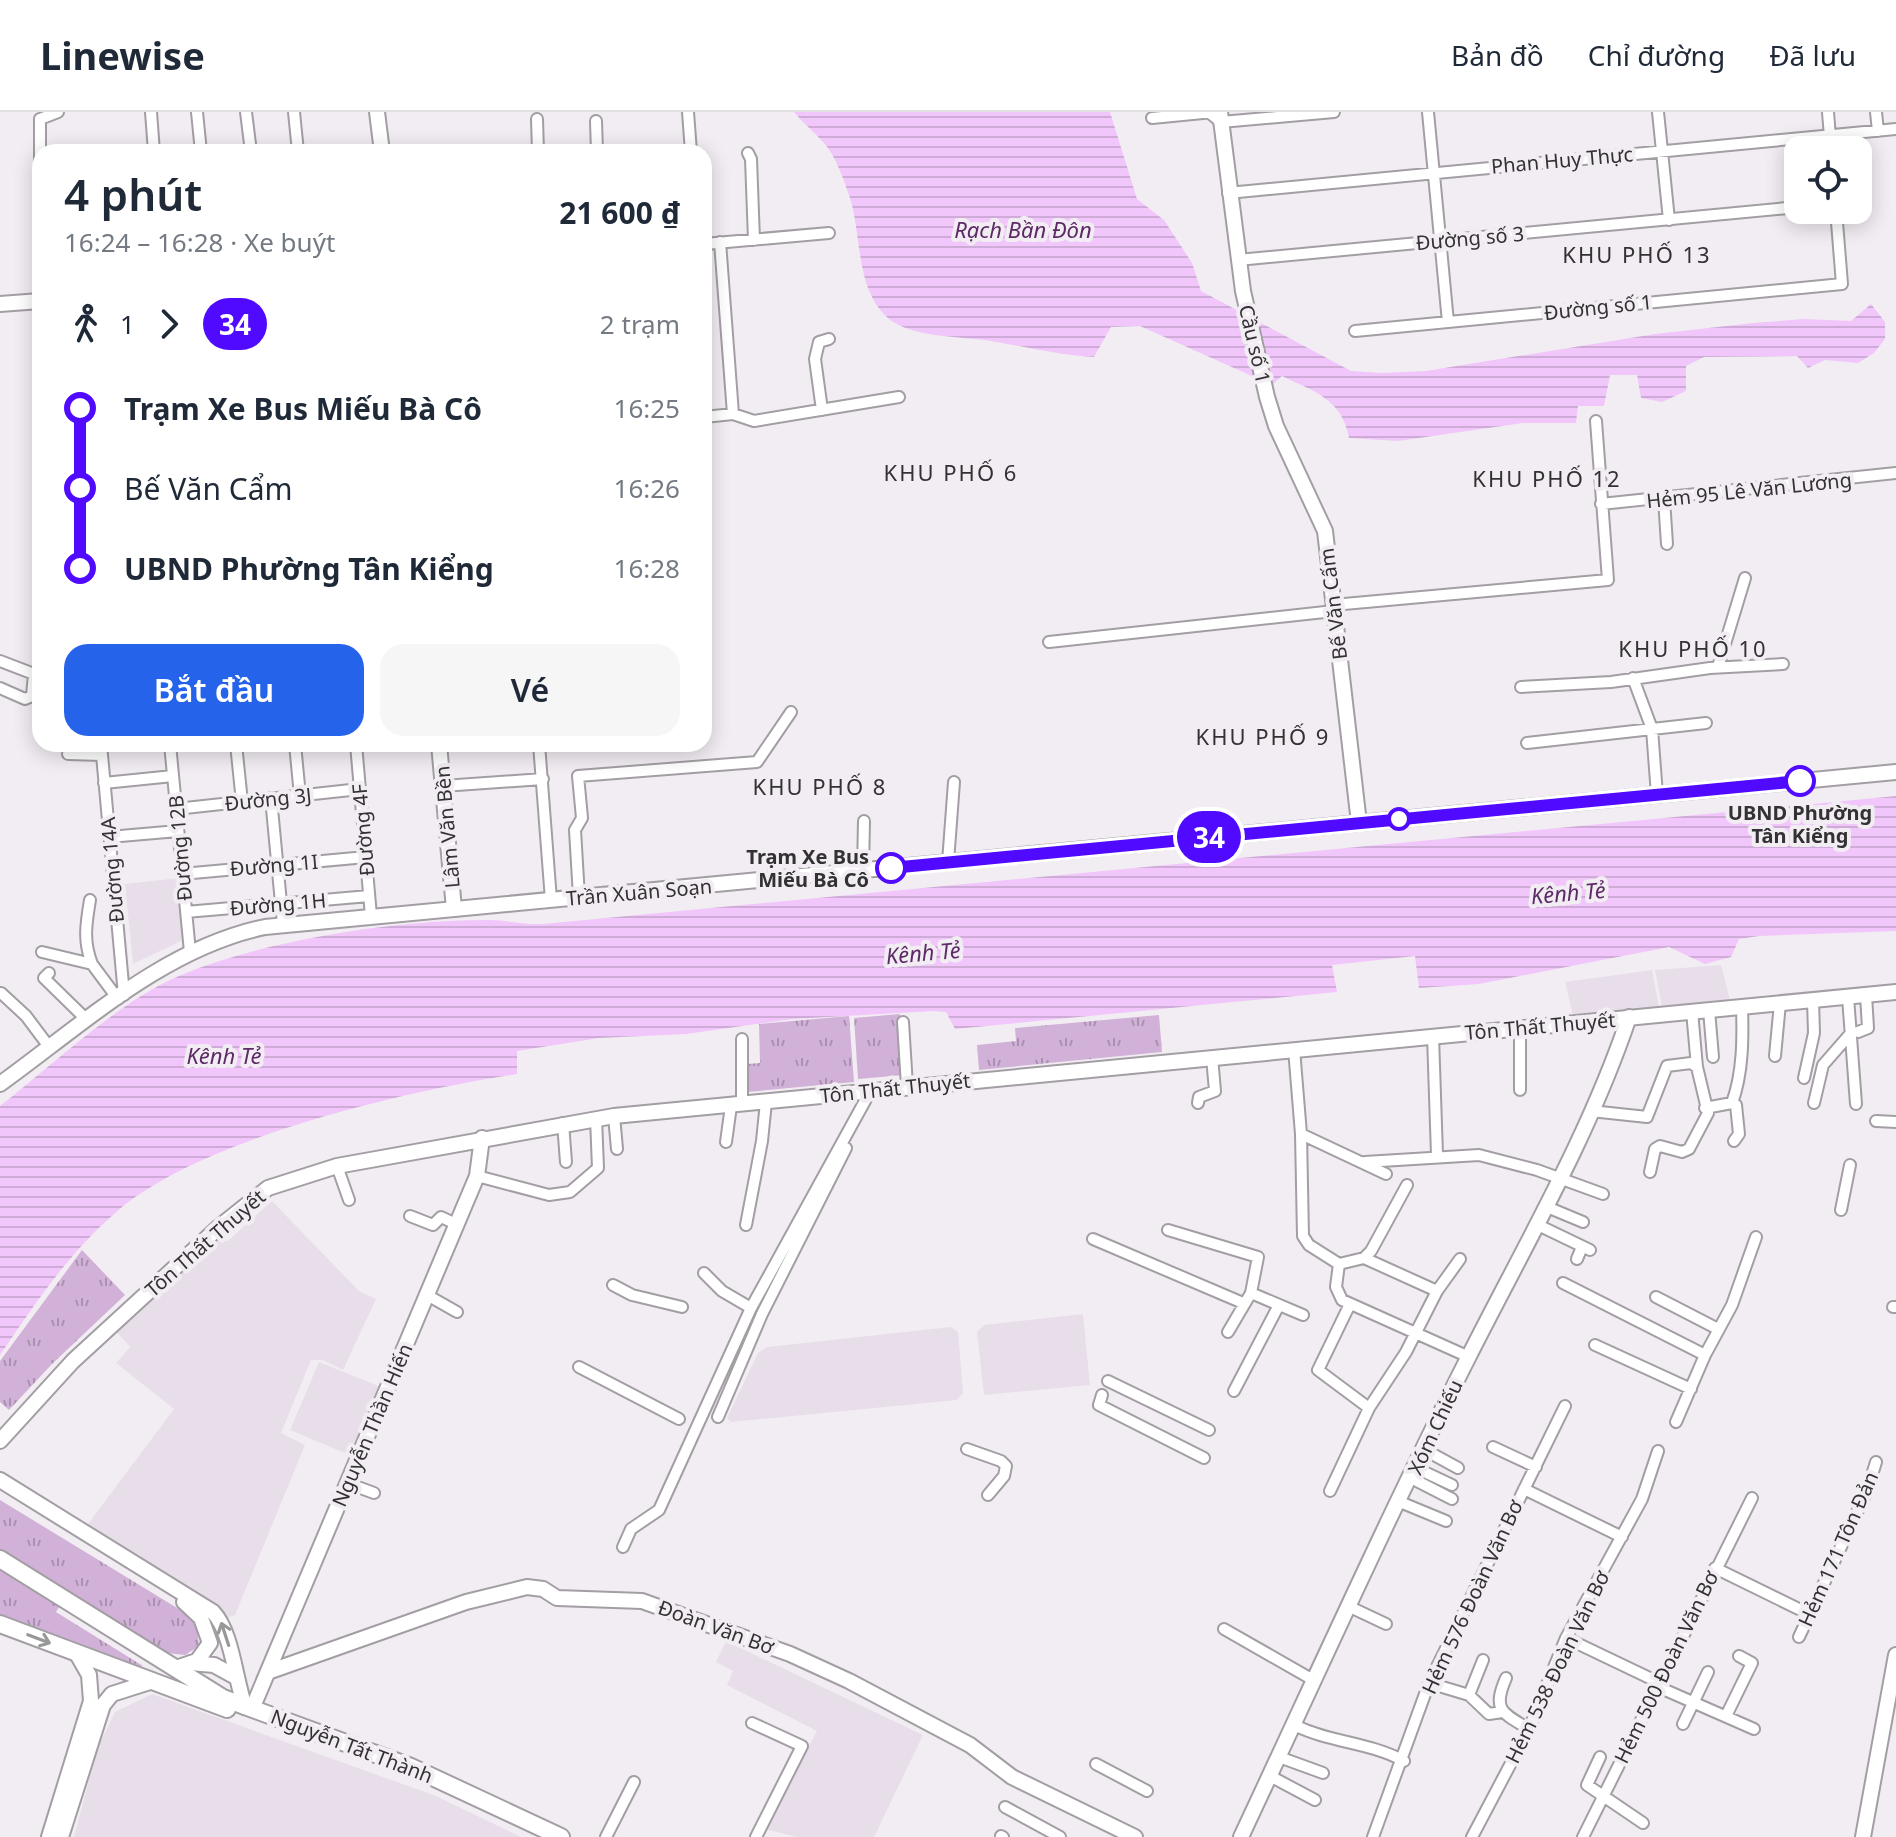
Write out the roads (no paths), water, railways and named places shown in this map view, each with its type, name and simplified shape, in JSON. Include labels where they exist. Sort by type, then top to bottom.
[{"type":"main road","points":[[377,112],[381,144]]},
{"type":"main road","points":[[1216,115],[1238,260]]},
{"type":"main road","name":"Cầu số 1","points":[[1238,260],[1267,397]]},
{"type":"main road","points":[[0,304],[32,302]]},
{"type":"main road","name":"Bế Văn Cấm","points":[[1267,397],[1276,426],[1321,518],[1359,823]]},
{"type":"main road","name":"Lâm Văn Bền","points":[[440,752],[454,909]]},
{"type":"main road","name":"Trần Xuân Soạn","points":[[0,1084],[87,1020],[190,952],[241,933],[283,924],[1896,772]]},
{"type":"main road","name":"Tôn Thất Thuyết","points":[[0,1441],[73,1361],[219,1227],[268,1188],[337,1166],[596,1118],[1896,992]]},
{"type":"main road","name":"Xóm Chiếu","points":[[1241,1837],[1469,1357],[1561,1179],[1629,1017]]},
{"type":"main road","name":"Nguyễn Thần Hiến","points":[[249,1708],[268,1672],[477,1176],[482,1138]]},
{"type":"main road","points":[[0,1480],[213,1612],[227,1633],[234,1676],[249,1708]]},
{"type":"main road","points":[[0,1489],[195,1609],[210,1643],[203,1656],[183,1666]]},
{"type":"main road","points":[[0,1559],[145,1653]]},
{"type":"main road","points":[[0,1568],[145,1653]]},
{"type":"main road","name":"Đoàn Văn Bơ","points":[[268,1672],[466,1602],[527,1587],[543,1589],[557,1598],[642,1601],[790,1654],[849,1681],[970,1745],[1012,1777],[1135,1837]]},
{"type":"main road","name":"Nguyễn Tất Thành","points":[[0,1624],[441,1790],[539,1837]]},
{"type":"main road","name":"Nguyễn Tất Thành","points":[[145,1653],[183,1666],[223,1698],[423,1772],[561,1837]]},
{"type":"main road","name":"Nguyễn Tất Thành","points":[[145,1653],[209,1703]]},
{"type":"main road","points":[[61,1837],[91,1701],[89,1675],[77,1654]]},
{"type":"main road","points":[[1863,1837],[1896,1655]]},
{"type":"main road","points":[[183,1666],[214,1665],[234,1676]]},
{"type":"main road","points":[[49,1837],[103,1705],[112,1694],[153,1681]]},
{"type":"street","points":[[40,144],[40,119],[58,112]]},
{"type":"street","points":[[151,112],[153,144]]},
{"type":"street","points":[[197,112],[200,144]]},
{"type":"street","points":[[246,112],[250,144]]},
{"type":"street","points":[[294,112],[297,144]]},
{"type":"street","points":[[688,112],[690,144]]},
{"type":"street","points":[[1152,118],[1334,112]]},
{"type":"street","points":[[1428,112],[1448,322]]},
{"type":"street","points":[[1658,112],[1669,220]]},
{"type":"street","points":[[1828,112],[1830,134]]},
{"type":"street","points":[[1876,112],[1878,131]]},
{"type":"street","points":[[537,119],[538,144]]},
{"type":"street","points":[[596,121],[597,144]]},
{"type":"street","name":"Phan Huy Thực","points":[[1228,193],[1896,129]]},
{"type":"street","points":[[748,153],[751,159],[754,240]]},
{"type":"street","name":"Đường số 3","points":[[1238,260],[1784,208]]},
{"type":"street","name":"Đường số 1","points":[[1355,331],[1842,284],[1837,224]]},
{"type":"street","points":[[712,243],[829,233]]},
{"type":"street","points":[[720,242],[733,414]]},
{"type":"street","points":[[822,410],[815,359],[819,342],[829,339]]},
{"type":"street","points":[[712,416],[733,414],[754,421],[899,397]]},
{"type":"street","points":[[1049,642],[1608,580],[1596,421]]},
{"type":"street","name":"Hẻm 95 Lê Văn Lương","points":[[1601,504],[1896,473]]},
{"type":"street","points":[[1664,499],[1667,544]]},
{"type":"street","points":[[1718,667],[1745,578]]},
{"type":"street","points":[[0,661],[32,673]]},
{"type":"street","points":[[1521,687],[1718,667],[1783,664]]},
{"type":"street","points":[[1633,678],[1652,729],[1657,795]]},
{"type":"street","points":[[0,688],[25,699],[32,697]]},
{"type":"street","points":[[579,897],[575,830],[582,818],[578,776],[757,762],[791,712]]},
{"type":"street","points":[[1527,743],[1706,723]]},
{"type":"street","points":[[68,754],[84,752]]},
{"type":"street","name":"Đường 14A","points":[[101,752],[121,997]]},
{"type":"street","name":"Đường 12B","points":[[171,752],[190,952]]},
{"type":"street","points":[[237,752],[242,802]]},
{"type":"street","points":[[296,752],[300,796]]},
{"type":"street","name":"Đường 4F","points":[[357,752],[371,916]]},
{"type":"street","points":[[540,752],[551,900]]},
{"type":"street","points":[[104,783],[173,776]]},
{"type":"street","points":[[443,786],[543,779]]},
{"type":"street","points":[[948,862],[954,782]]},
{"type":"street","name":"Đường 3J","points":[[176,809],[360,789]]},
{"type":"street","points":[[271,798],[283,924]]},
{"type":"street","points":[[863,870],[864,821]]},
{"type":"street","points":[[109,837],[178,831]]},
{"type":"street","name":"Đường 1I","points":[[182,874],[366,857]]},
{"type":"street","name":"Đường 1H","points":[[186,912],[369,896]]},
{"type":"street","points":[[90,900],[85,929],[86,947],[92,964],[121,997]]},
{"type":"street","points":[[42,952],[92,964]]},
{"type":"street","points":[[49,973],[44,978],[87,1020]]},
{"type":"street","points":[[1,993],[26,1016],[50,1048]]},
{"type":"street","points":[[1814,1103],[1823,1065],[1855,1032],[1868,1028],[1866,995]]},
{"type":"street","points":[[1848,997],[1855,1032],[1856,1104]]},
{"type":"street","points":[[1804,1078],[1814,1033],[1813,1000]]},
{"type":"street","points":[[1775,1056],[1780,1003]]},
{"type":"street","points":[[1732,1103],[1743,1039],[1742,1007]]},
{"type":"street","points":[[1709,1010],[1713,1057]]},
{"type":"street","points":[[1650,1172],[1655,1149],[1660,1146],[1682,1152],[1689,1149],[1708,1113],[1697,1067],[1692,1011]]},
{"type":"street","points":[[903,1022],[907,1086]]},
{"type":"street","points":[[1520,1028],[1520,1090]]},
{"type":"street","points":[[1433,1036],[1437,1155]]},
{"type":"street","points":[[726,1142],[736,1105],[742,1039]]},
{"type":"street","points":[[1294,1049],[1301,1134],[1303,1236],[1309,1245],[1339,1264],[1364,1258],[1437,1291]]},
{"type":"street","points":[[1198,1103],[1199,1097],[1215,1091],[1212,1057]]},
{"type":"street","points":[[1591,1111],[1647,1117],[1667,1066],[1691,1063],[1697,1067]]},
{"type":"street","points":[[623,1547],[631,1529],[659,1510],[751,1308],[874,1090]]},
{"type":"street","points":[[718,1417],[762,1314],[874,1090]]},
{"type":"street","points":[[746,1225],[766,1102]]},
{"type":"street","points":[[1705,1108],[1732,1103]]},
{"type":"street","points":[[1732,1103],[1736,1105],[1739,1134],[1734,1141]]},
{"type":"street","points":[[614,1116],[617,1149]]},
{"type":"street","points":[[477,1176],[549,1195],[570,1192],[598,1168],[596,1118]]},
{"type":"street","points":[[1876,1121],[1896,1122]]},
{"type":"street","points":[[563,1123],[566,1162]]},
{"type":"street","points":[[1301,1134],[1386,1174]]},
{"type":"street","points":[[1365,1162],[1437,1155],[1479,1155],[1603,1194]]},
{"type":"street","points":[[1841,1210],[1850,1165]]},
{"type":"street","points":[[337,1166],[349,1200]]},
{"type":"street","points":[[1364,1258],[1384,1233],[1407,1185]]},
{"type":"street","points":[[1547,1207],[1583,1222]]},
{"type":"street","points":[[410,1216],[433,1225],[441,1217],[456,1224]]},
{"type":"street","points":[[1538,1225],[1586,1248],[1577,1259]]},
{"type":"street","points":[[1168,1230],[1258,1257],[1251,1293],[1228,1332]]},
{"type":"street","points":[[1676,1422],[1705,1355],[1732,1305],[1756,1237]]},
{"type":"street","points":[[1093,1239],[1243,1303]]},
{"type":"street","points":[[1330,1491],[1369,1408],[1437,1291],[1460,1259]]},
{"type":"street","points":[[1339,1264],[1339,1297],[1469,1357]]},
{"type":"street","points":[[704,1273],[722,1291],[751,1308]]},
{"type":"street","points":[[1563,1283],[1705,1355]]},
{"type":"street","points":[[613,1285],[632,1295],[682,1307]]},
{"type":"street","points":[[1251,1293],[1303,1315]]},
{"type":"street","points":[[427,1295],[457,1312]]},
{"type":"street","points":[[1656,1297],[1718,1329]]},
{"type":"street","points":[[1350,1304],[1318,1370],[1323,1378],[1369,1408]]},
{"type":"street","points":[[1234,1391],[1279,1305]]},
{"type":"street","points":[[1595,1345],[1691,1389]]},
{"type":"street","points":[[579,1367],[679,1419]]},
{"type":"street","points":[[1108,1381],[1209,1430]]},
{"type":"street","points":[[1102,1395],[1099,1405],[1204,1458]]},
{"type":"street","name":"Hẻm 576 Đoàn Văn Bơ","points":[[1373,1837],[1404,1761],[1429,1683],[1565,1406]]},
{"type":"street","points":[[1493,1447],[1536,1467]]},
{"type":"street","points":[[967,1449],[1001,1461],[1006,1466],[1004,1476],[988,1495]]},
{"type":"street","points":[[1425,1450],[1458,1468]]},
{"type":"street","name":"Hẻm 538 Đoàn Văn Bơ","points":[[1472,1837],[1529,1729],[1566,1638],[1642,1499],[1658,1451]]},
{"type":"street","name":"Hẻm 171 Tôn Đản","points":[[1799,1637],[1867,1491],[1876,1462]]},
{"type":"street","points":[[1413,1473],[1452,1485]]},
{"type":"street","points":[[1413,1473],[1452,1499]]},
{"type":"street","points":[[347,1483],[374,1493]]},
{"type":"street","points":[[1524,1489],[1622,1537]]},
{"type":"street","name":"Hẻm 500 Đoàn Văn Bơ","points":[[1583,1837],[1752,1498]]},
{"type":"street","points":[[1400,1502],[1446,1521]]},
{"type":"street","points":[[1715,1568],[1811,1615]]},
{"type":"street","points":[[1350,1607],[1386,1624]]},
{"type":"street","points":[[1224,1629],[1315,1681]]},
{"type":"street","points":[[1566,1638],[1754,1729]]},
{"type":"street","points":[[1726,1716],[1752,1663],[1739,1656]]},
{"type":"street","points":[[1469,1695],[1483,1660]]},
{"type":"street","points":[[1683,1724],[1708,1672]]},
{"type":"street","points":[[1502,1712],[1498,1694],[1506,1678]]},
{"type":"street","points":[[1429,1683],[1469,1695],[1489,1714],[1502,1712],[1529,1729]]},
{"type":"street","points":[[752,1723],[802,1746],[756,1837]]},
{"type":"street","points":[[1294,1725],[1321,1738],[1381,1748],[1404,1761]]},
{"type":"street","points":[[1279,1757],[1323,1773]]},
{"type":"street","points":[[1600,1757],[1587,1785],[1643,1823]]},
{"type":"street","points":[[1096,1764],[1147,1791]]},
{"type":"street","points":[[1270,1776],[1315,1800]]},
{"type":"street","points":[[606,1837],[634,1782]]},
{"type":"street","points":[[1005,1807],[1060,1837]]},
{"type":"water","name":"Rạch Bần Đôn","points":[[794,112],[1110,112],[1137,199],[1164,220],[1192,263],[1201,291],[1351,371],[1426,371],[1655,334],[1753,323],[1804,319],[1851,321],[1871,304],[1885,322],[1885,339],[1874,353],[1858,363],[1825,360],[1808,368],[1797,356],[1704,357],[1686,366],[1686,391],[1662,402],[1641,398],[1637,375],[1610,375],[1604,406],[1578,406],[1576,423],[1523,423],[1398,441],[1349,438],[1340,414],[1316,392],[1282,376],[1272,385],[1140,326],[1111,327],[1094,357],[926,333],[889,319],[870,293],[861,262],[854,213],[836,162],[824,143]]},
{"type":"water","name":"Kênh Tẻ","points":[[1896,796],[1896,931],[1759,936],[1739,939],[1731,957],[1705,964],[1669,947],[1479,984],[1419,988],[1415,956],[1332,965],[1337,992],[955,1029],[946,1012],[933,1011],[793,1019],[686,1034],[599,1038],[517,1051],[517,1074],[419,1092],[305,1122],[196,1163],[151,1187],[97,1229],[39,1299],[0,1355],[0,1106],[102,1023],[145,993],[199,968],[238,955],[324,936],[412,924],[489,920],[543,924]]},
{"type":"place","name":"UBND Phường Tân Kiểng","points":[[1800,781]]},
{"type":"place","name":"Trạm Xe Bus Miếu Bà Cô","points":[[891,868]]},
{"type":"district","name":"KHU PHỐ 13","points":[[1637,254]]},
{"type":"district","name":"KHU PHỐ 6","points":[[951,472]]},
{"type":"district","name":"KHU PHỐ 12","points":[[1547,478]]},
{"type":"district","name":"KHU PHỐ 10","points":[[1693,648]]},
{"type":"district","name":"KHU PHỐ 9","points":[[1263,736]]},
{"type":"district","name":"KHU PHỐ 8","points":[[820,786]]}]
